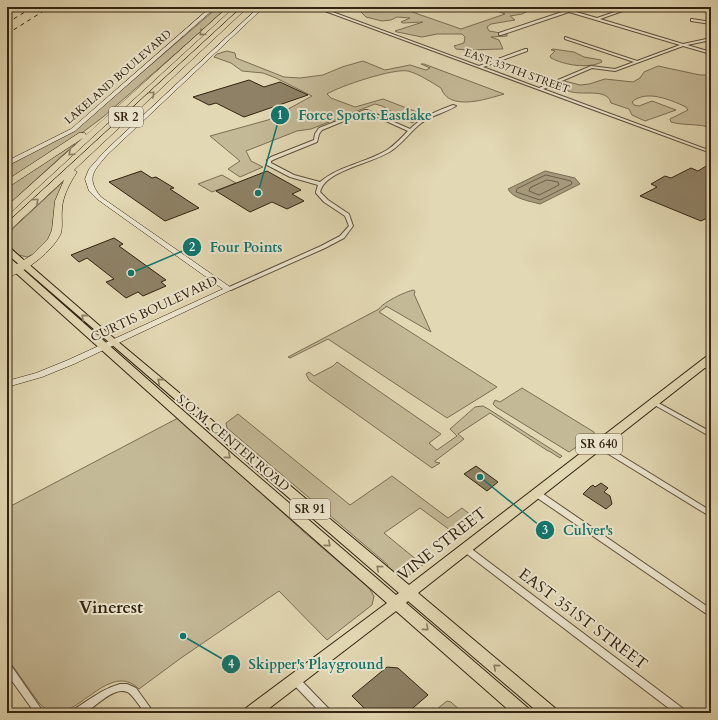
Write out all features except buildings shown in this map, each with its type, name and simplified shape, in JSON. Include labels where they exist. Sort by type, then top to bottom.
[{"type":"highway","name":"SR 2","points":[[7,211],[151,78],[231,7]]},
{"type":"highway","name":"SR 2","points":[[7,228],[245,7]]},
{"type":"highway","points":[[7,184],[68,145],[120,108]]},
{"type":"highway","points":[[7,274],[21,267],[54,238],[57,226],[57,206],[66,183],[87,154]]},
{"type":"main road","name":"S.O.M. CENTER ROAD","points":[[8,254],[109,344],[222,451],[517,710]]},
{"type":"main road","name":"S.O.M. CENTER ROAD","points":[[109,344],[211,424],[550,713]]},
{"type":"main road","name":"VINE STREET","points":[[251,713],[466,549],[653,402],[708,364]]},
{"type":"street","name":"LAKELAND BOULEVARD","points":[[7,164],[73,130],[214,7]]},
{"type":"street","name":"CURTIS BOULEVARD","points":[[7,384],[39,375],[228,289],[99,198],[90,189],[89,180],[90,172],[106,153],[262,7]]},
{"type":"street","name":"EAST 337TH STREET","points":[[316,7],[711,152]]},
{"type":"street","points":[[556,7],[568,9],[711,53]]},
{"type":"street","points":[[598,19],[632,7]]},
{"type":"street","points":[[500,34],[568,9]]},
{"type":"street","points":[[692,20],[711,23]]},
{"type":"street","points":[[566,38],[638,62]]},
{"type":"street","points":[[539,89],[592,68],[615,70],[683,45],[711,39]]},
{"type":"street","points":[[479,67],[526,50]]},
{"type":"street","points":[[228,289],[323,247],[342,237],[351,226],[347,215],[326,201],[318,192],[321,184],[336,173],[386,152],[403,140],[430,115],[454,106]]},
{"type":"street","points":[[321,184],[292,176],[269,164],[269,161],[316,141],[317,134],[320,129],[366,111],[411,131]]},
{"type":"street","points":[[653,402],[711,435]]},
{"type":"street","points":[[599,445],[711,514]]},
{"type":"street","points":[[536,493],[711,613]]},
{"type":"street","name":"EAST 351ST STREET","points":[[466,549],[682,713]]},
{"type":"street","points":[[7,667],[40,713]]},
{"type":"street","points":[[295,680],[327,713]]},
{"type":"street","points":[[76,713],[114,688],[124,687],[132,690],[150,713]]},
{"type":"shaded area","points":[[218,7],[229,7],[103,117],[79,135],[7,182],[7,166],[75,130]]},
{"type":"shaded area","points":[[366,7],[398,7],[461,29],[505,14],[486,7],[534,8],[522,14],[510,16],[515,20],[491,24],[487,27],[489,31],[507,34],[507,36],[491,37],[499,40],[503,49],[467,50],[456,49],[454,46],[464,43],[465,37],[462,34],[437,34],[422,37],[397,32],[395,31],[423,22],[401,22],[410,18],[397,17],[391,20],[382,21],[366,17],[360,11]]},
{"type":"shaded area","points":[[551,50],[574,52],[584,57],[601,60],[602,62],[583,66],[562,63],[551,58],[550,56],[555,51]]},
{"type":"shaded area","points":[[227,51],[235,53],[236,58],[284,77],[300,78],[323,75],[342,67],[363,61],[385,70],[410,65],[426,70],[430,68],[421,64],[424,64],[504,94],[479,101],[460,102],[452,100],[445,95],[441,88],[412,72],[391,72],[367,78],[327,94],[331,98],[355,107],[383,99],[425,115],[412,123],[382,106],[375,104],[311,129],[297,131],[246,151],[251,161],[263,167],[240,177],[228,169],[240,161],[210,136],[268,120],[312,96],[276,78],[263,73],[242,71],[231,63],[214,57],[217,54]]},
{"type":"shaded area","points":[[658,66],[700,75],[711,75],[711,128],[671,122],[670,119],[688,110],[686,107],[673,101],[659,97],[644,96],[632,102],[634,105],[639,106],[652,101],[676,110],[645,121],[632,115],[629,109],[611,103],[608,97],[602,94],[571,92],[564,89],[560,83],[565,81],[580,85],[605,79],[633,82],[640,78],[644,72]]},
{"type":"shaded area","points":[[75,144],[7,206],[7,187]]},
{"type":"shaded area","points":[[222,175],[236,183],[212,192],[198,184]]},
{"type":"shaded area","points":[[65,180],[51,239],[34,254],[27,257],[19,255],[7,244],[7,234]]},
{"type":"shaded area","points":[[414,290],[414,294],[431,332],[386,306],[379,312],[497,387],[447,418],[328,339],[290,358],[288,357],[379,309],[395,298]]},
{"type":"shaded area","points":[[337,362],[441,434],[429,443],[437,450],[457,436],[450,429],[475,407],[483,406],[562,456],[560,458],[548,451],[490,413],[458,434],[464,439],[435,461],[440,463],[432,468],[309,380],[306,374],[309,372],[314,376],[333,366]]},
{"type":"shaded area","points":[[522,388],[594,432],[594,435],[569,452],[493,404],[495,400],[500,402]]},
{"type":"shaded area","points":[[238,414],[350,505],[392,476],[448,518],[462,508],[476,519],[477,525],[460,537],[420,508],[384,533],[423,565],[408,576],[394,573],[387,566],[388,565],[227,428],[226,423]]},
{"type":"shaded area","points":[[178,418],[304,532],[369,588],[374,596],[372,605],[327,640],[279,591],[181,658],[139,689],[128,682],[116,681],[105,686],[72,708],[60,712],[49,712],[39,703],[7,658],[7,647],[9,646],[7,643],[7,508]]},
{"type":"shaded area","points":[[447,701],[451,702],[463,713],[432,713]]},
{"type":"water","points":[[545,171],[575,178],[580,184],[540,204],[518,197],[508,189]]},
{"type":"railway","points":[[7,23],[33,7]]},
{"type":"railway","points":[[7,34],[50,7]]},
{"type":"place","name":"Force Sports Eastlake","points":[[258,193]]},
{"type":"place","name":"Four Points","points":[[131,273]]},
{"type":"place","name":"Culver's","points":[[480,477]]},
{"type":"place","name":"Skipper's Playground","points":[[183,636]]},
{"type":"district","name":"Vinerest","points":[[111,607]]}]
